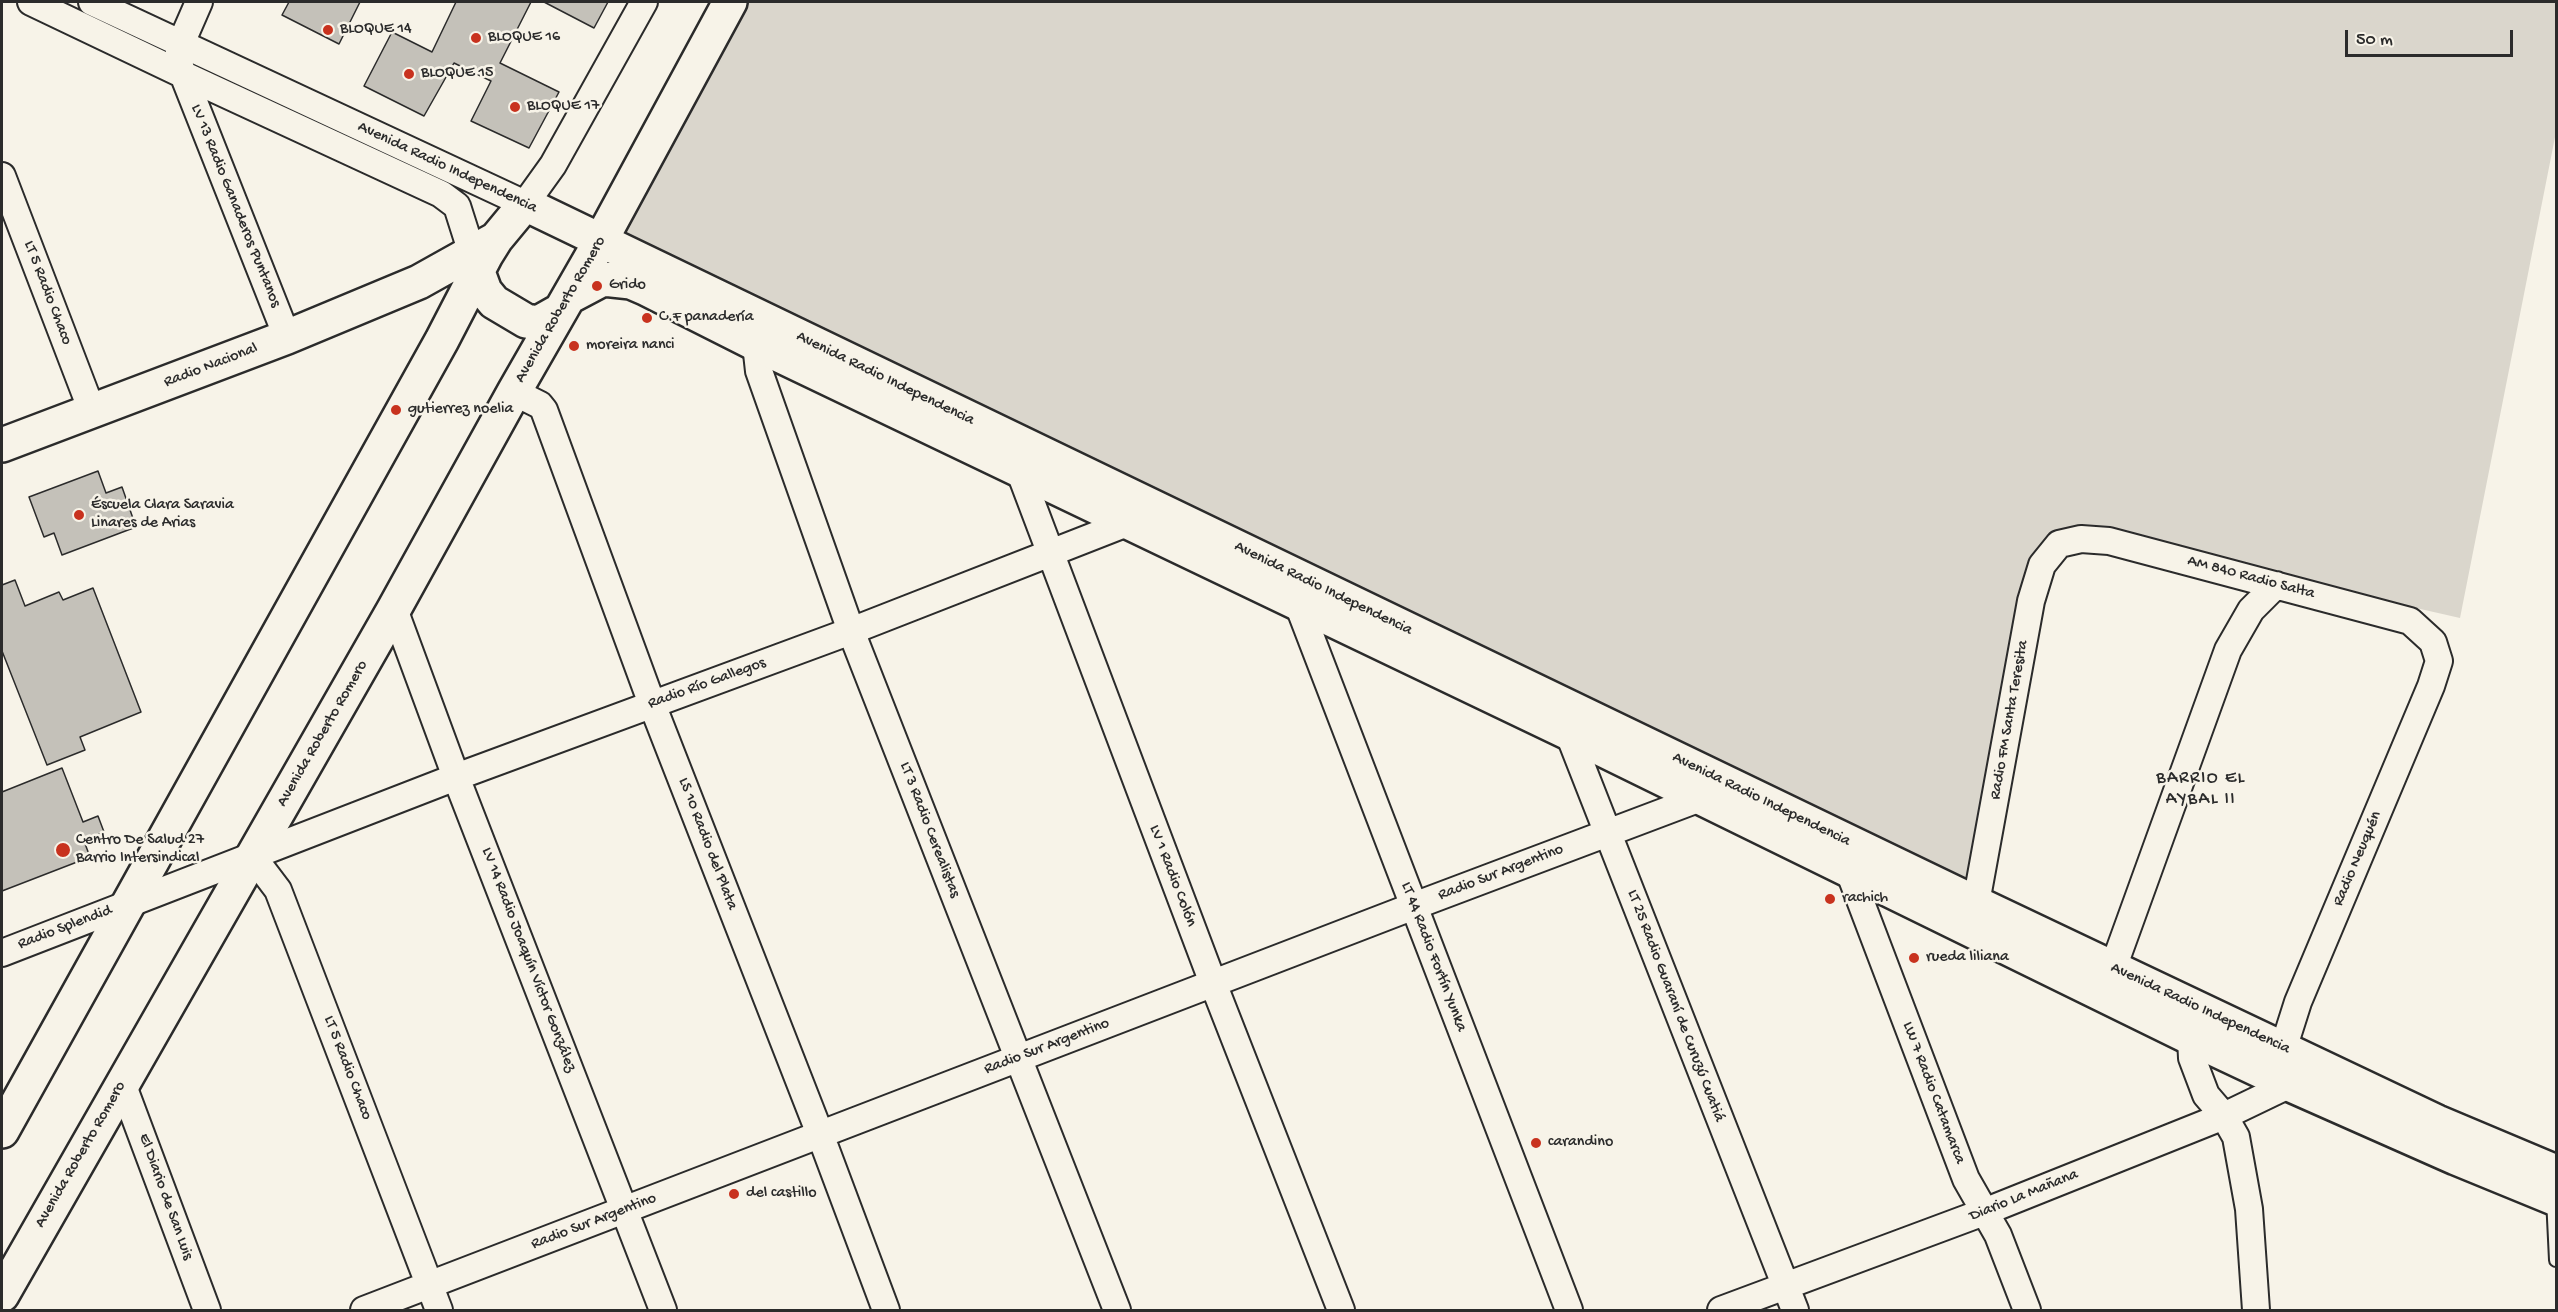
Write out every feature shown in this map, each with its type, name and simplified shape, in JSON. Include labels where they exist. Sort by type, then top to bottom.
[{"type":"main road","name":"Avenida Roberto Romero","points":[[2,1295],[394,609],[600,242],[730,2]]},
{"type":"main road","name":"Avenida Roberto Romero","points":[[561,223],[578,224],[600,216],[613,204],[640,169]]},
{"type":"main road","name":"Avenida Radio Independencia","points":[[525,204],[1008,439],[2113,968],[2283,1070],[2456,1158],[2555,1189]]},
{"type":"main road","points":[[2,1131],[481,271],[525,204]]},
{"type":"main road","name":"Avenida Radio Independencia","points":[[481,271],[526,321],[538,323],[547,320],[565,304],[603,279],[631,282],[1127,523],[1569,733],[2192,1038],[2283,1070],[2321,1066],[2446,1126],[2555,1189]]},
{"type":"main road","name":"Radio Nacional","points":[[2,445],[287,337],[419,282],[433,282],[481,271]]},
{"type":"street","name":"Avenida Radio Independencia","points":[[31,2],[453,201],[462,216],[481,271]]},
{"type":"street","name":"Avenida Radio Independencia","points":[[92,2],[525,204]]},
{"type":"street","points":[[181,44],[199,2]]},
{"type":"street","points":[[525,204],[553,165],[644,2]]},
{"type":"street","name":"LV 13 Radio Ganaderos Puntanos","points":[[181,44],[179,64],[287,337]]},
{"type":"street","name":"LT 5 Radio Chaco","points":[[2,176],[92,411]]},
{"type":"street","name":"LT 3 Radio Cerealistas","points":[[756,344],[759,371],[851,631],[1117,1311]]},
{"type":"street","name":"LS 10 Radio del Plata","points":[[514,392],[540,405],[544,410],[652,704],[820,1134],[886,1311]]},
{"type":"street","name":"LV 1 Radio Colón","points":[[1008,439],[1049,554],[1341,1311]]},
{"type":"street","name":"Radio Río Gallegos","points":[[254,857],[456,777],[851,631],[1160,510]]},
{"type":"street","name":"AM 840 Radio Salta","points":[[2059,544],[2081,539],[2109,541],[2401,617],[2420,628],[2433,642]]},
{"type":"street","name":"Radio FM Santa Teresita","points":[[1976,903],[2031,601],[2042,565],[2059,544]]},
{"type":"street","points":[[2113,968],[2228,650],[2251,610],[2276,585]]},
{"type":"street","name":"LT 44 Radio Fortín Yunka","points":[[1299,604],[1569,1311]]},
{"type":"street","name":"LV 14 Radio Joaquín Víctor González","points":[[394,609],[456,777],[626,1210],[663,1311]]},
{"type":"street","name":"Radio Neuquén","points":[[2283,1070],[2331,922],[2431,686],[2439,661],[2433,642]]},
{"type":"street","name":"LT 25 Radio Guaraní de Curuzú Cuatiá","points":[[1555,701],[1795,1311]]},
{"type":"street","name":"Radio Sur Argentino","points":[[364,1311],[1213,983],[1731,786]]},
{"type":"street","name":"LT 5 Radio Chaco","points":[[254,857],[278,890],[439,1311]]},
{"type":"street","name":"Radio Splendid","points":[[2,952],[254,857]]},
{"type":"street","name":"LW 7 Radio Catamarca","points":[[1849,872],[1966,1179],[1998,1235],[2027,1311]]},
{"type":"street","points":[[2192,1038],[2192,1058],[2206,1095],[2224,1116],[2236,1137],[2249,1209],[2256,1311]]},
{"type":"street","name":"Diario La Mañana","points":[[1721,1311],[1984,1212],[2224,1116],[2283,1070]]},
{"type":"street","name":"El Diario de San Luis","points":[[122,1083],[207,1311]]},
{"type":"lane","points":[[2555,1189],[2556,1260]]},
{"type":"shaded area","points":[[741,2],[2556,2],[2556,132],[2460,618],[2113,539],[2058,540],[1974,898],[612,238]]},
{"type":"building","name":"BLOQUE 14","points":[[289,2],[360,2],[339,44],[282,15]]},
{"type":"building","points":[[456,2],[531,2],[500,63],[559,92],[529,148],[471,121],[491,81],[454,63],[424,116],[364,86],[392,32],[432,52]]},
{"type":"building","points":[[544,2],[608,2],[594,28]]},
{"type":"building","points":[[98,471],[106,493],[122,487],[136,527],[62,555],[54,533],[44,537],[29,497]]},
{"type":"building","points":[[15,580],[25,606],[59,592],[63,600],[93,588],[141,712],[80,737],[85,750],[47,765],[2,651],[2,585]]},
{"type":"building","points":[[62,768],[83,822],[98,816],[104,832],[84,841],[90,857],[2,891],[2,792]]},
{"type":"place","name":"BLOQUE 14","points":[[328,30]]},
{"type":"place","name":"BLOQUE 16","points":[[476,38]]},
{"type":"place","name":"BLOQUE 15","points":[[409,74]]},
{"type":"place","name":"BLOQUE 17","points":[[515,107]]},
{"type":"place","name":"Grido","points":[[597,286]]},
{"type":"place","name":"C.F panadería","points":[[647,318]]},
{"type":"place","name":"moreira nanci","points":[[574,346]]},
{"type":"place","name":"gutierrez noelia","points":[[396,410]]},
{"type":"place","name":"Éscuela Clara Saravia Linares de Arias","points":[[79,515]]},
{"type":"place","name":"Centro De Salud 27 Barrio Intersindical","points":[[63,850]]},
{"type":"place","name":"rachich","points":[[1830,899]]},
{"type":"place","name":"rueda liliana","points":[[1914,958]]},
{"type":"place","name":"carandino","points":[[1536,1143]]},
{"type":"place","name":"del castillo","points":[[734,1194]]},
{"type":"district","name":"BARRIO EL AYBAL II","points":[[2201,789]]}]
